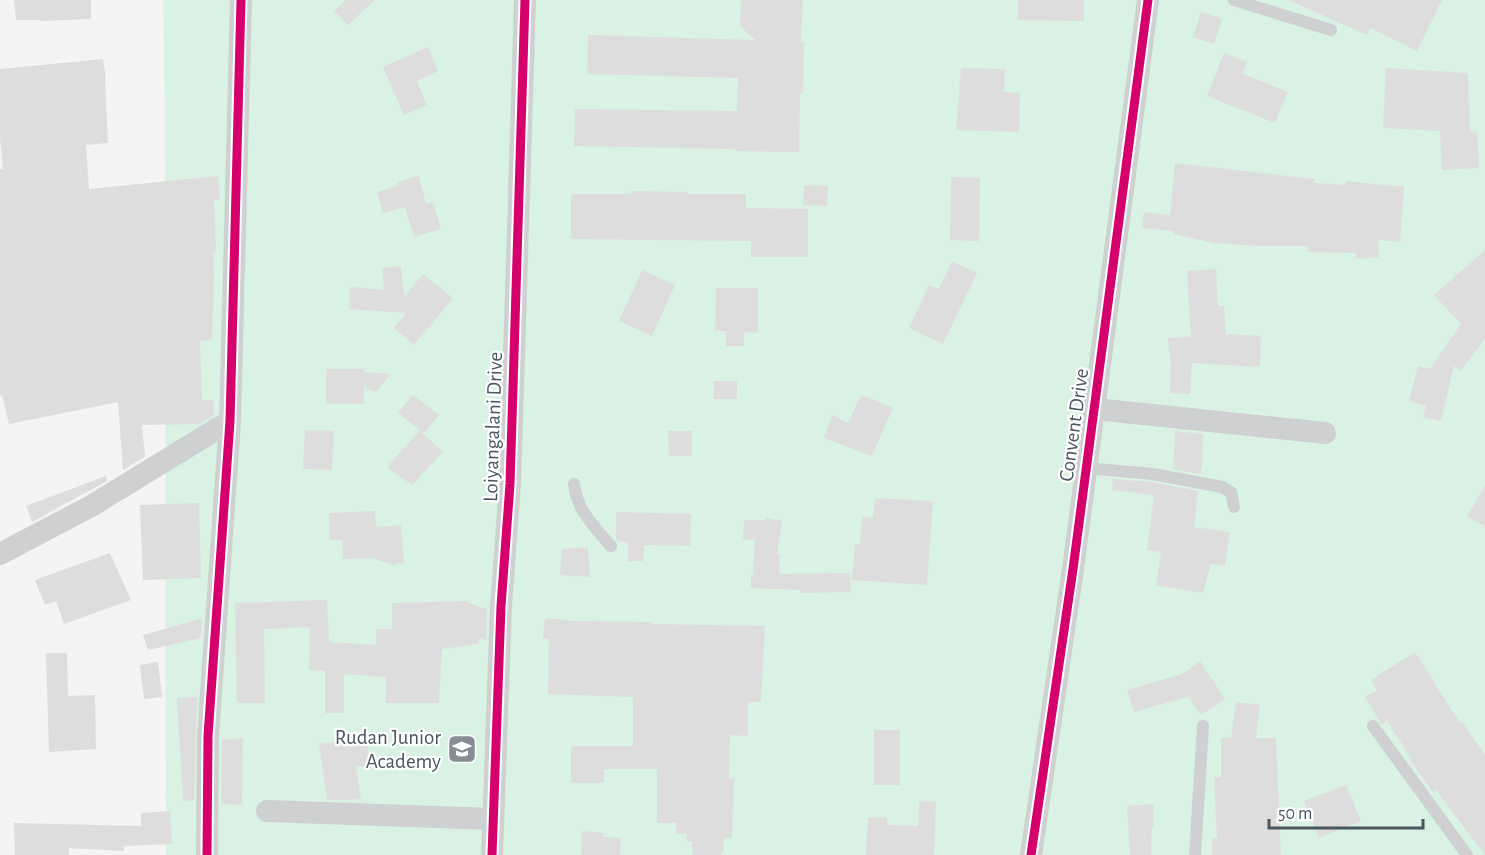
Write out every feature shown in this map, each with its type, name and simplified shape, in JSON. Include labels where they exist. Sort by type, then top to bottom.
[{"type":"street","points":[[207,855],[208,736],[230,421],[241,0]]},
{"type":"street","name":"Loiyangalani Drive","points":[[492,855],[501,606],[510,484],[525,0]]},
{"type":"street","name":"Convent Drive","points":[[1031,855],[1095,409],[1148,0]]},
{"type":"street","points":[[1095,409],[1325,433]]},
{"type":"street","points":[[0,554],[93,505],[230,421]]},
{"type":"street","points":[[267,811],[493,819]]},
{"type":"lane","points":[[1234,0],[1331,30]]},
{"type":"lane","points":[[1086,468],[1153,474],[1222,487],[1231,492],[1234,507]]},
{"type":"lane","points":[[574,484],[576,499],[581,508],[611,546]]},
{"type":"lane","points":[[1196,855],[1203,726]]},
{"type":"lane","points":[[1373,726],[1467,855]]},
{"type":"green space","points":[[163,0],[1485,0],[1485,855],[166,855]]},
{"type":"building","points":[[14,0],[91,0],[91,19],[16,20]]},
{"type":"building","points":[[346,0],[375,0],[348,25],[334,11]]},
{"type":"building","points":[[741,0],[803,0],[801,42],[804,42],[803,93],[800,93],[799,152],[574,146],[575,109],[737,111],[738,78],[587,74],[588,35],[755,40],[740,26]]},
{"type":"building","points":[[1018,0],[1084,0],[1084,21],[1018,20]]},
{"type":"building","points":[[1288,0],[1442,0],[1417,51],[1370,28],[1367,35]]},
{"type":"building","points":[[1201,12],[1222,19],[1214,44],[1193,37]]},
{"type":"building","points":[[428,47],[438,71],[417,81],[427,105],[404,115],[383,67]]},
{"type":"building","points":[[1224,53],[1247,62],[1243,74],[1288,92],[1275,123],[1207,96]]},
{"type":"building","points":[[103,59],[106,79],[108,143],[86,145],[89,189],[218,176],[220,199],[214,200],[216,251],[213,252],[212,340],[200,341],[202,400],[213,400],[214,415],[199,424],[142,425],[145,457],[123,470],[118,402],[9,424],[2,395],[0,396],[0,169],[3,169],[0,138],[0,69]]},
{"type":"building","points":[[961,68],[1005,69],[1004,92],[1020,93],[1019,132],[956,130]]},
{"type":"building","points":[[1386,68],[1468,73],[1470,132],[1477,131],[1479,168],[1442,170],[1440,131],[1383,128]]},
{"type":"building","points":[[1175,163],[1314,179],[1314,183],[1345,185],[1346,181],[1404,187],[1400,242],[1378,240],[1379,257],[1356,259],[1356,253],[1308,252],[1308,246],[1215,243],[1173,234],[1174,231],[1142,228],[1144,212],[1170,215]]},
{"type":"building","points":[[419,176],[426,204],[433,202],[441,229],[414,237],[405,207],[383,213],[377,192],[398,186],[397,182]]},
{"type":"building","points":[[951,177],[980,178],[979,241],[950,240]]},
{"type":"building","points":[[804,185],[828,186],[827,206],[803,205]]},
{"type":"building","points":[[631,191],[746,194],[746,208],[808,209],[808,257],[751,257],[751,241],[571,239],[571,194],[631,194]]},
{"type":"building","points":[[1485,250],[1485,338],[1461,371],[1454,366],[1441,421],[1423,417],[1426,406],[1409,401],[1418,366],[1430,369],[1461,324],[1434,295]]},
{"type":"building","points":[[952,261],[977,273],[943,344],[909,328],[929,285],[939,289]]},
{"type":"building","points":[[401,266],[404,297],[423,274],[453,298],[414,345],[394,328],[406,313],[349,309],[350,287],[384,290],[382,268]]},
{"type":"building","points":[[1216,269],[1218,306],[1224,306],[1226,334],[1261,336],[1260,367],[1192,363],[1190,394],[1170,393],[1171,359],[1168,338],[1191,337],[1187,271]]},
{"type":"building","points":[[642,270],[675,285],[652,336],[619,321]]},
{"type":"building","points":[[716,288],[758,288],[758,333],[744,332],[744,346],[726,346],[726,331],[715,331]]},
{"type":"building","points":[[326,369],[364,369],[364,372],[391,374],[377,391],[370,390],[364,385],[364,404],[326,404]]},
{"type":"building","points":[[714,381],[737,381],[737,399],[714,399]]},
{"type":"building","points":[[413,395],[439,415],[424,433],[420,431],[443,452],[412,485],[387,467],[420,430],[398,413]]},
{"type":"building","points":[[861,395],[893,408],[872,456],[824,438],[832,415],[848,423]]},
{"type":"building","points":[[305,430],[334,431],[332,470],[303,469]]},
{"type":"building","points":[[668,431],[692,431],[692,456],[669,456]]},
{"type":"building","points":[[1175,431],[1203,434],[1200,474],[1173,469]]},
{"type":"building","points":[[106,476],[107,481],[32,522],[26,506]]},
{"type":"building","points":[[1113,479],[1152,482],[1198,491],[1194,527],[1230,532],[1225,566],[1211,564],[1203,593],[1156,585],[1161,552],[1147,550],[1154,495],[1112,490]]},
{"type":"building","points":[[1485,486],[1485,527],[1467,516]]},
{"type":"building","points":[[875,498],[933,501],[927,585],[852,580],[855,544],[860,544],[862,517],[873,518]]},
{"type":"building","points":[[199,503],[201,578],[143,580],[140,505]]},
{"type":"building","points":[[375,511],[376,527],[401,525],[404,564],[397,562],[396,566],[372,558],[343,559],[342,540],[330,540],[329,513]]},
{"type":"building","points":[[616,512],[691,514],[690,546],[644,545],[643,561],[628,561],[628,542],[616,539]]},
{"type":"building","points":[[766,518],[782,521],[777,554],[780,554],[779,574],[850,573],[851,592],[801,593],[801,590],[751,588],[755,540],[743,540],[744,520],[766,520]]},
{"type":"building","points":[[588,547],[590,577],[560,575],[562,549]]},
{"type":"building","points":[[110,553],[131,600],[64,624],[56,601],[45,605],[35,580]]},
{"type":"building","points":[[327,600],[329,642],[376,645],[376,629],[392,629],[392,603],[468,601],[468,603],[487,609],[486,640],[479,638],[479,644],[442,649],[439,703],[386,703],[386,677],[344,674],[344,713],[325,713],[325,671],[309,670],[310,627],[264,629],[265,703],[237,703],[235,603]]},
{"type":"building","points":[[202,618],[201,638],[148,650],[143,635]]},
{"type":"building","points":[[545,618],[574,621],[651,622],[651,624],[765,626],[761,702],[748,702],[748,736],[730,735],[729,779],[734,779],[732,838],[724,838],[721,855],[693,855],[692,841],[686,841],[687,834],[676,834],[676,823],[657,823],[657,769],[604,769],[604,783],[571,783],[571,746],[633,746],[633,697],[548,694],[549,639],[543,639]]},
{"type":"building","points":[[1415,652],[1460,723],[1462,722],[1485,755],[1485,855],[1436,790],[1433,792],[1409,759],[1411,758],[1387,721],[1382,725],[1365,697],[1377,690],[1371,680]]},
{"type":"building","points":[[46,653],[67,653],[68,696],[95,695],[96,749],[49,752]]},
{"type":"building","points":[[1200,661],[1225,699],[1201,715],[1188,697],[1134,712],[1127,690],[1182,674]]},
{"type":"building","points":[[158,662],[162,697],[144,699],[140,665]]},
{"type":"building","points":[[197,697],[194,800],[183,801],[177,698]]},
{"type":"building","points":[[1236,702],[1260,705],[1256,738],[1276,738],[1281,855],[1212,855],[1212,838],[1217,839],[1214,777],[1221,777],[1221,738],[1231,738]]},
{"type":"building","points":[[874,730],[900,730],[900,785],[874,785]]},
{"type":"building","points":[[222,735],[223,740],[243,738],[242,805],[221,804]]},
{"type":"building","points":[[366,738],[370,765],[356,767],[361,799],[327,800],[319,744]]},
{"type":"building","points":[[1346,785],[1361,821],[1319,838],[1304,801]]},
{"type":"building","points":[[919,801],[936,802],[934,855],[866,855],[868,817],[887,818],[887,825],[918,826]]},
{"type":"building","points":[[1153,804],[1154,826],[1152,827],[1151,855],[1130,855],[1127,806]]},
{"type":"building","points":[[170,811],[172,844],[124,846],[124,851],[69,848],[69,855],[15,855],[14,823],[141,826],[141,813]]},
{"type":"building","points":[[582,831],[603,833],[603,837],[621,838],[620,855],[581,855]]},
{"type":"cycle path","points":[[207,855],[208,736],[230,421],[241,0]]},
{"type":"cycle path","points":[[492,855],[501,606],[510,484],[525,0]]},
{"type":"cycle path","points":[[1031,855],[1073,569],[1148,0]]},
{"type":"place","name":"Rudan Junior Academy","points":[[462,749]]}]
